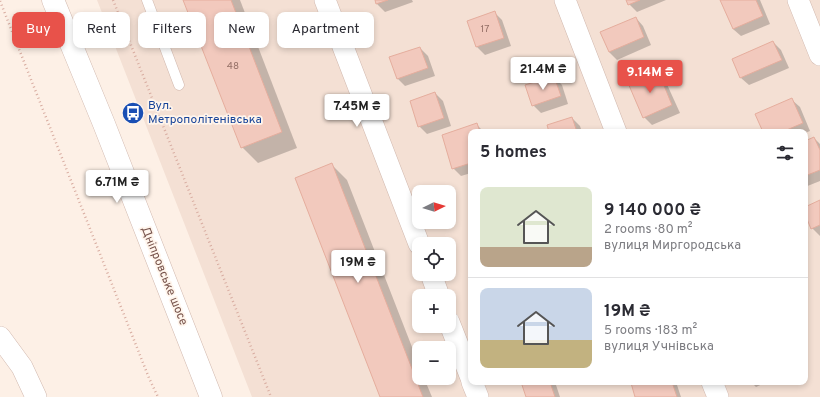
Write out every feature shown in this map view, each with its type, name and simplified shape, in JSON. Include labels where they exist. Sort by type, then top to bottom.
[{"type":"street","name":"Дніпровське шосе","points":[[54,0],[212,397]]},
{"type":"street","points":[[325,0],[416,237]]},
{"type":"street","points":[[565,0],[615,129]]},
{"type":"street","points":[[798,0],[820,55]]},
{"type":"street","points":[[453,333],[468,370]]},
{"type":"street","points":[[0,337],[22,367],[36,397]]},
{"type":"street","points":[[473,385],[478,397]]},
{"type":"street","points":[[713,385],[718,397]]},
{"type":"lane","points":[[147,0],[179,85]]},
{"type":"path","points":[[113,0],[271,397]]},
{"type":"path","points":[[0,1],[149,378],[158,397]]},
{"type":"shaded area","points":[[97,0],[820,0],[820,397],[252,397],[116,48],[130,48],[130,12],[102,12]]},
{"type":"building","points":[[183,0],[231,0],[236,12],[214,12],[214,48],[250,48],[282,132],[241,148],[202,48],[206,48],[206,12],[188,12]]},
{"type":"building","points":[[375,0],[388,0],[376,4]]},
{"type":"building","points":[[626,0],[640,0],[628,5]]},
{"type":"building","points":[[720,0],[756,0],[763,16],[733,29]]},
{"type":"building","points":[[495,11],[504,38],[476,47],[467,21]]},
{"type":"building","points":[[636,17],[644,37],[609,52],[600,32]]},
{"type":"building","points":[[773,41],[782,60],[740,78],[732,59]]},
{"type":"building","points":[[420,47],[428,68],[397,79],[389,57]]},
{"type":"building","points":[[658,71],[672,105],[643,118],[628,83]]},
{"type":"building","points":[[554,76],[561,96],[532,106],[525,85]]},
{"type":"building","points":[[435,92],[444,118],[418,127],[410,101]]},
{"type":"building","points":[[792,98],[803,123],[789,129],[762,129],[755,114]]},
{"type":"building","points":[[572,117],[576,129],[548,129],[547,125]]},
{"type":"building","points":[[477,123],[479,129],[468,129],[468,164],[452,169],[442,135]]},
{"type":"building","points":[[814,137],[820,150],[820,170],[808,175],[808,140]]},
{"type":"building","points":[[332,163],[412,369],[412,385],[418,385],[423,397],[380,397],[295,178]]},
{"type":"building","points":[[820,200],[820,225],[811,229],[808,222],[808,206]]},
{"type":"building","points":[[522,385],[551,385],[555,397],[526,397]]},
{"type":"building","points":[[632,385],[673,385],[677,397],[635,397]]},
{"type":"place","name":"Вул. Метрополітенівська","points":[[133,113]]}]
